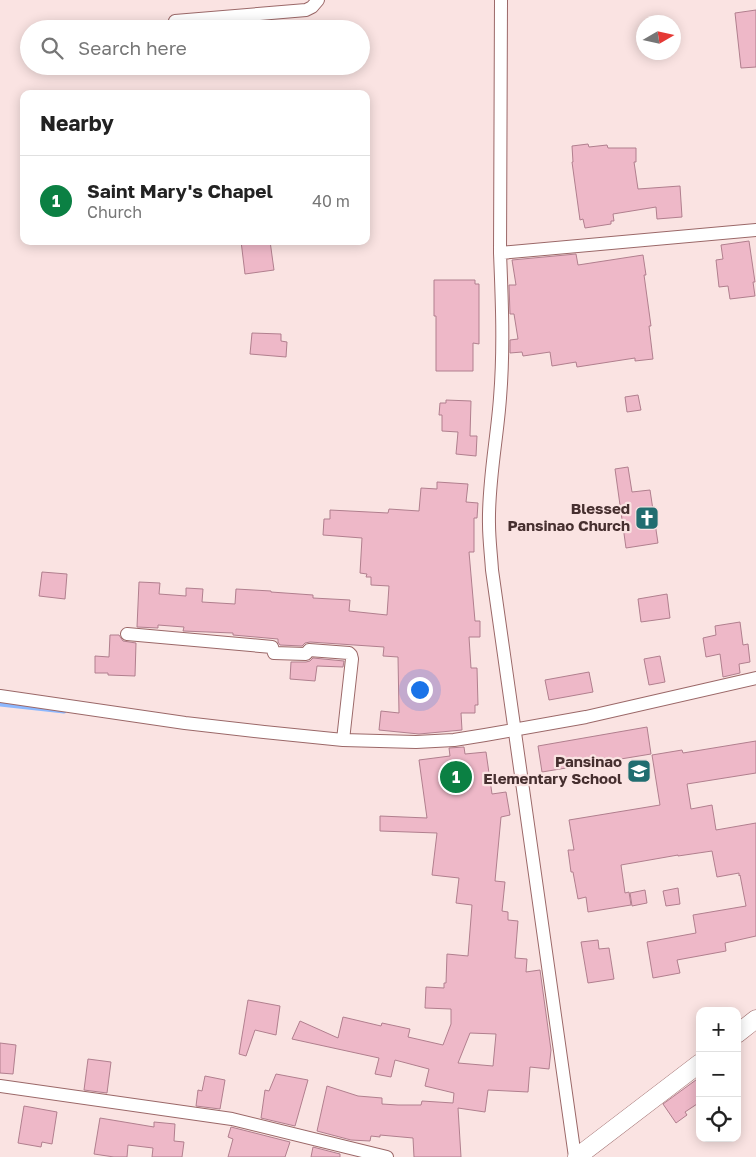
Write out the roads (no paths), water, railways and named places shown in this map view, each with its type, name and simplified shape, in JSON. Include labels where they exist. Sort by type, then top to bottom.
[{"type":"main road","points":[[741,1031],[756,1020]]},
{"type":"main road","points":[[576,1157],[696,1066]]},
{"type":"street","points":[[187,20],[306,10],[312,7],[318,0]]},
{"type":"street","points":[[501,0],[500,253],[502,364],[489,503],[489,525],[492,570],[576,1157]]},
{"type":"street","points":[[500,253],[756,230]]},
{"type":"street","points":[[127,634],[272,647],[274,653],[306,654],[309,650],[348,653],[352,659],[343,740]]},
{"type":"street","points":[[0,696],[185,722],[343,740],[416,742],[454,740],[586,717],[756,678]]},
{"type":"street","points":[[0,1086],[232,1119],[387,1157]]},
{"type":"waterway","points":[[0,704],[64,711]]},
{"type":"place","name":"Blessed Pansinao Church","points":[[647,518]]},
{"type":"place","name":"Pansinao Elementary School","points":[[639,771]]},
{"type":"place","name":"Saint Mary's Chapel","points":[[456,777]]}]
